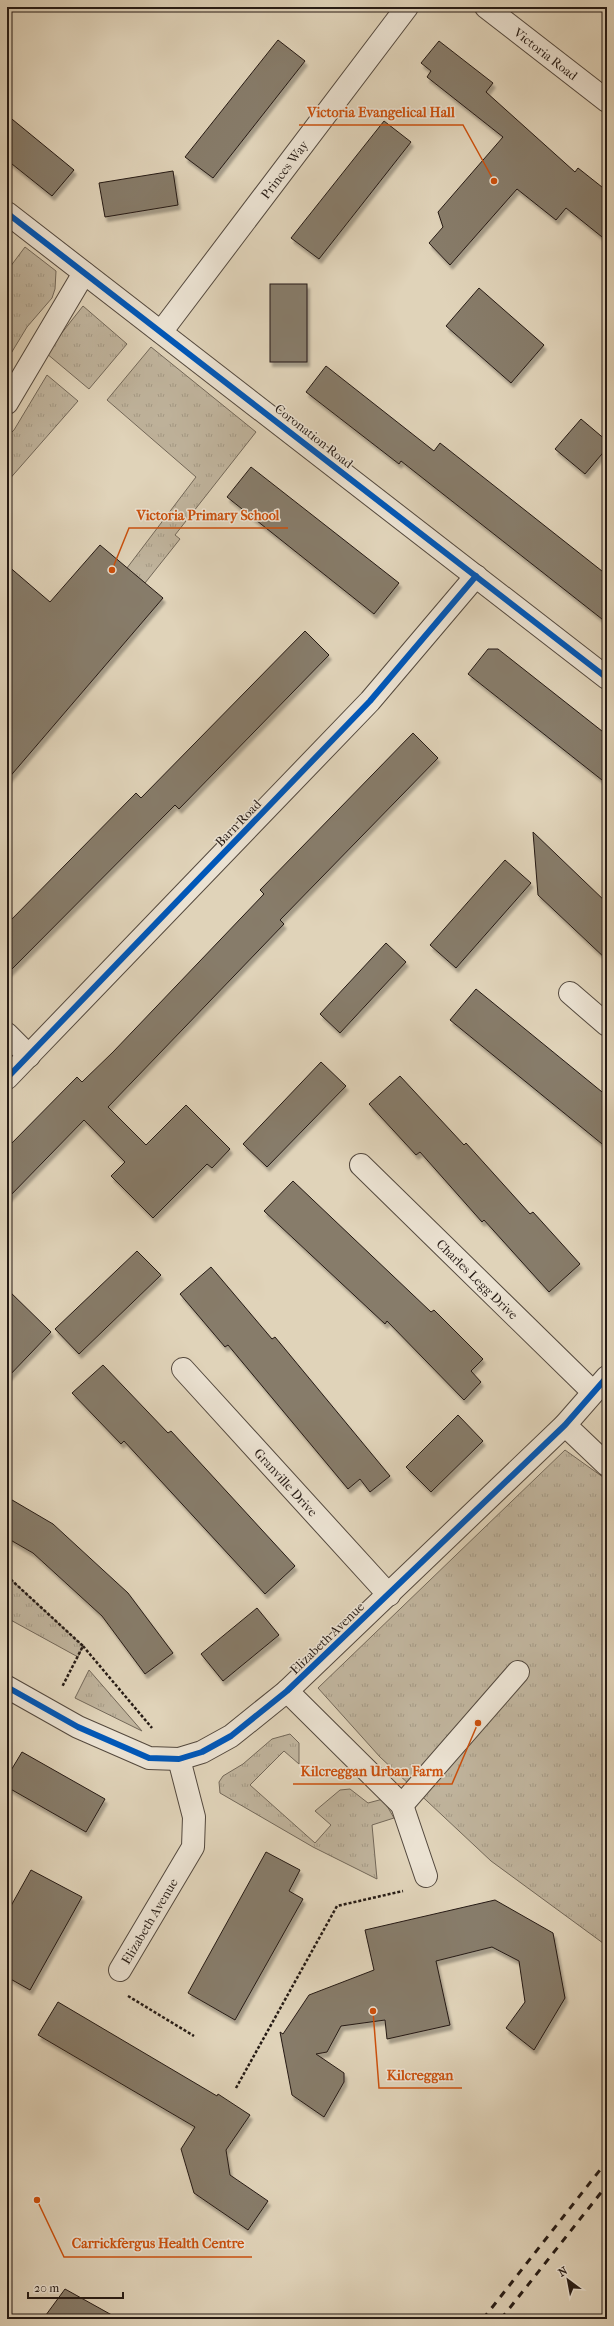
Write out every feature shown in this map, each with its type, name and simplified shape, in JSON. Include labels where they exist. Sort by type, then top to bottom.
[{"type":"street","name":"Princes Way","points":[[161,332],[407,7]]},
{"type":"street","name":"Victoria Road","points":[[486,7],[607,101]]},
{"type":"street","name":"Coronation Road","points":[[7,213],[607,678]]},
{"type":"street","points":[[7,403],[84,273]]},
{"type":"street","name":"Barn Road","points":[[7,1078],[370,701],[476,576]]},
{"type":"street","points":[[570,993],[607,1025]]},
{"type":"street","points":[[7,1034],[29,1056]]},
{"type":"street","name":"Charles Legg Drive","points":[[361,1165],[600,1385]]},
{"type":"street","name":"Granville Drive","points":[[183,1369],[389,1595]]},
{"type":"street","name":"Elizabeth Avenue","points":[[7,1686],[78,1728],[149,1758],[179,1759],[202,1752],[231,1736],[287,1691],[565,1425],[600,1385]]},
{"type":"street","points":[[565,1425],[607,1465]]},
{"type":"street","points":[[402,1805],[518,1672]]},
{"type":"street","points":[[287,1691],[402,1805],[426,1876]]},
{"type":"street","name":"Elizabeth Avenue","points":[[120,1970],[193,1847],[194,1817],[179,1759]]},
{"type":"path","points":[[7,1576],[83,1646],[179,1759]]},
{"type":"path","points":[[50,1711],[83,1646]]},
{"type":"path","points":[[236,2088],[337,1906],[415,1888],[426,1876]]},
{"type":"path","points":[[120,1970],[111,1985],[194,2036]]},
{"type":"green space","points":[[25,247],[56,271],[55,289],[52,298],[27,327],[7,360],[7,271]]},
{"type":"green space","points":[[83,306],[127,344],[89,389],[46,353]]},
{"type":"green space","points":[[151,347],[256,432],[175,535],[180,539],[145,583],[127,568],[196,477],[107,400]]},
{"type":"green space","points":[[47,375],[78,401],[7,482],[7,437],[14,430]]},
{"type":"green space","points":[[565,1450],[607,1480],[607,1946],[491,1861],[380,1757],[318,1688]]},
{"type":"green space","points":[[7,1576],[83,1646],[78,1657],[7,1618]]},
{"type":"green space","points":[[89,1670],[142,1731],[75,1698]]},
{"type":"green space","points":[[290,1734],[299,1743],[299,1764],[284,1751],[250,1785],[315,1843],[331,1825],[315,1811],[340,1790],[350,1789],[368,1803],[383,1799],[394,1818],[372,1825],[377,1879],[313,1847],[220,1793],[219,1782],[223,1776],[243,1764],[272,1739]]},
{"type":"building","points":[[278,40],[305,61],[213,178],[185,157]]},
{"type":"building","points":[[439,41],[493,83],[486,92],[575,172],[578,168],[607,191],[607,241],[566,208],[556,220],[517,189],[450,265],[429,243],[443,227],[438,212],[503,137],[427,77],[431,71],[421,63]]},
{"type":"building","points":[[7,115],[74,170],[52,196],[7,160]]},
{"type":"building","points":[[384,121],[411,142],[319,259],[291,238]]},
{"type":"building","points":[[173,171],[178,205],[105,217],[99,183]]},
{"type":"building","points":[[270,284],[307,284],[307,362],[270,362]]},
{"type":"building","points":[[479,288],[544,345],[511,383],[446,326]]},
{"type":"building","points":[[326,366],[434,451],[440,443],[607,575],[607,623],[401,461],[399,464],[306,392]]},
{"type":"building","points":[[581,419],[607,441],[607,448],[585,474],[555,449]]},
{"type":"building","points":[[251,467],[399,583],[374,614],[227,497]]},
{"type":"building","points":[[100,545],[163,598],[7,780],[7,565],[50,602]]},
{"type":"building","points":[[305,631],[329,655],[179,809],[175,805],[7,974],[7,924],[136,793],[141,798]]},
{"type":"building","points":[[488,649],[498,649],[607,735],[607,784],[468,674]]},
{"type":"building","points":[[413,733],[438,758],[280,920],[284,924],[108,1107],[146,1145],[186,1105],[230,1149],[212,1168],[207,1164],[153,1218],[111,1176],[125,1162],[84,1120],[7,1199],[7,1148],[77,1077],[82,1082],[113,1052],[264,894],[260,890]]},
{"type":"building","points":[[533,832],[607,903],[607,960],[538,895]]},
{"type":"building","points":[[505,860],[531,883],[456,968],[430,945]]},
{"type":"building","points":[[386,943],[406,962],[340,1033],[320,1014]]},
{"type":"building","points":[[476,989],[607,1096],[607,1148],[450,1020]]},
{"type":"building","points":[[321,1062],[346,1086],[267,1167],[243,1144]]},
{"type":"building","points":[[400,1076],[464,1145],[466,1143],[530,1214],[533,1212],[580,1264],[549,1292],[484,1220],[482,1222],[420,1152],[416,1155],[369,1104]]},
{"type":"building","points":[[293,1181],[431,1312],[434,1310],[483,1359],[471,1371],[481,1382],[464,1400],[387,1321],[385,1324],[264,1211]]},
{"type":"building","points":[[137,1251],[161,1275],[79,1354],[55,1329]]},
{"type":"building","points":[[211,1267],[272,1339],[275,1337],[390,1476],[370,1492],[360,1479],[348,1489],[228,1345],[225,1347],[180,1294]]},
{"type":"building","points":[[7,1289],[51,1332],[7,1378]]},
{"type":"building","points":[[103,1365],[168,1433],[171,1431],[295,1566],[265,1594],[124,1441],[121,1444],[72,1393]]},
{"type":"building","points":[[458,1415],[483,1441],[431,1492],[406,1467]]},
{"type":"building","points":[[7,1497],[53,1524],[128,1593],[173,1653],[145,1674],[102,1616],[33,1553],[7,1538]]},
{"type":"building","points":[[257,1608],[279,1635],[223,1681],[201,1654]]},
{"type":"building","points":[[22,1752],[105,1799],[86,1832],[7,1787],[7,1777]]},
{"type":"building","points":[[266,1852],[300,1870],[289,1891],[303,1899],[235,2020],[188,1993]]},
{"type":"building","points":[[31,1870],[82,1897],[30,1990],[7,1977],[7,1913]]},
{"type":"building","points":[[495,1900],[553,1933],[565,1998],[534,2050],[506,2028],[525,2002],[519,1961],[492,1947],[436,1961],[450,2025],[387,2039],[385,2020],[341,2026],[327,2052],[316,2054],[344,2073],[344,2082],[324,2117],[292,2095],[280,2032],[283,2034],[309,1995],[374,1970],[365,1930]]},
{"type":"building","points":[[58,2002],[217,2096],[218,2094],[250,2115],[226,2150],[230,2175],[268,2201],[248,2230],[194,2193],[181,2149],[195,2127],[38,2035]]},
{"type":"building","points":[[65,2289],[119,2319],[43,2319]]},
{"type":"railway","points":[[483,2319],[607,2161]]},
{"type":"railway","points":[[501,2319],[607,2185]]},
{"type":"cycle path","points":[[7,213],[607,678]]},
{"type":"cycle path","points":[[7,1078],[370,701],[476,576]]},
{"type":"cycle path","points":[[7,1687],[78,1727],[149,1758],[179,1759],[202,1752],[231,1736],[287,1691],[565,1425],[607,1377]]},
{"type":"place","name":"Victoria Evangelical Hall","points":[[494,181]]},
{"type":"place","name":"Victoria Primary School","points":[[112,570]]},
{"type":"place","name":"Kilcreggan Urban Farm","points":[[478,1723]]},
{"type":"place","name":"Kilcreggan","points":[[373,2011]]},
{"type":"place","name":"Carrickfergus Health Centre","points":[[37,2200]]}]
